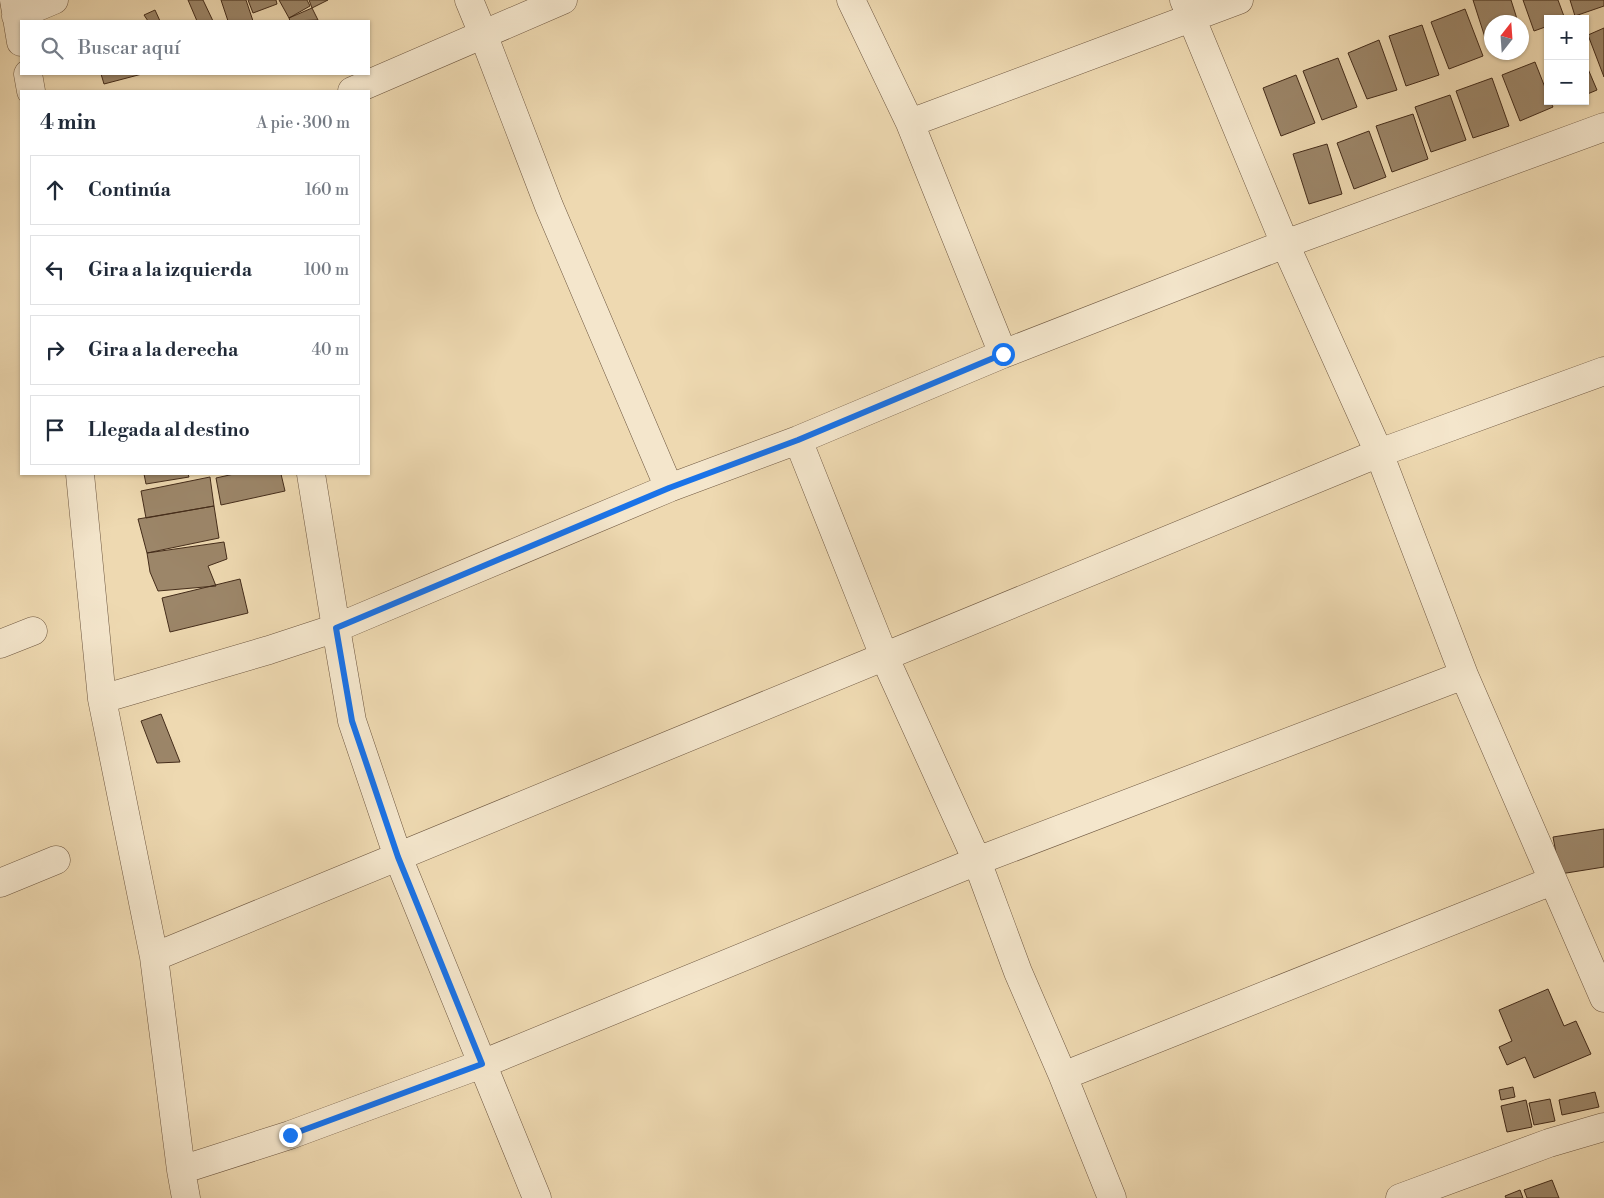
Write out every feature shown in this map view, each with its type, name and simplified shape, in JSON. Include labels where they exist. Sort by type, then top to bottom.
[{"type":"street","points":[[20,36],[15,8],[54,0]]},
{"type":"street","points":[[469,0],[549,206],[669,488]]},
{"type":"street","points":[[354,90],[563,0]]},
{"type":"street","points":[[851,0],[910,123],[1003,354]]},
{"type":"street","points":[[910,123],[1110,48],[1188,9],[1239,0]]},
{"type":"street","points":[[1188,9],[1285,244],[1378,452],[1464,675],[1604,998]]},
{"type":"street","points":[[28,75],[31,90]]},
{"type":"street","points":[[102,699],[336,628],[669,488],[798,440],[1003,354],[1285,244],[1604,127]]},
{"type":"street","points":[[154,957],[1378,452],[1604,372]]},
{"type":"street","points":[[798,440],[884,656],[977,860],[1018,972],[1063,1076],[1112,1198]]},
{"type":"street","points":[[80,475],[102,699],[154,957],[186,1198]]},
{"type":"street","points":[[311,475],[352,721],[398,857],[537,1198]]},
{"type":"street","points":[[0,644],[33,631]]},
{"type":"street","points":[[181,1170],[290,1135],[482,1064],[977,860],[1464,675]]},
{"type":"street","points":[[0,883],[56,860]]},
{"type":"street","points":[[1063,1076],[1552,881]]},
{"type":"street","points":[[1400,1198],[1549,1143],[1604,1127]]},
{"type":"building","points":[[188,0],[203,0],[213,20],[197,20]]},
{"type":"building","points":[[221,0],[246,0],[253,20],[228,20]]},
{"type":"building","points":[[248,0],[276,0],[277,4],[253,13]]},
{"type":"building","points":[[279,0],[307,0],[310,6],[289,18]]},
{"type":"building","points":[[309,0],[328,0],[312,8]]},
{"type":"building","points":[[1473,0],[1511,0],[1516,15],[1484,15],[1484,34]]},
{"type":"building","points":[[1523,0],[1558,0],[1564,15],[1544,15],[1544,27],[1534,31]]},
{"type":"building","points":[[1570,0],[1604,0],[1604,6],[1575,15]]},
{"type":"building","points":[[312,8],[318,20],[290,20],[289,18]]},
{"type":"building","points":[[1465,9],[1483,56],[1449,69],[1431,22]]},
{"type":"building","points":[[155,10],[160,20],[147,20],[144,15]]},
{"type":"building","points":[[1422,25],[1439,75],[1406,86],[1389,36]]},
{"type":"building","points":[[1604,28],[1604,77],[1589,38],[1589,35]]},
{"type":"building","points":[[1379,40],[1397,90],[1367,99],[1348,53]]},
{"type":"building","points":[[1338,58],[1357,107],[1322,120],[1303,71]]},
{"type":"building","points":[[1535,62],[1544,85],[1544,105],[1552,105],[1553,107],[1520,121],[1502,75]]},
{"type":"building","points":[[1589,71],[1597,90],[1589,93]]},
{"type":"building","points":[[101,75],[138,75],[104,84]]},
{"type":"building","points":[[1296,75],[1315,123],[1281,136],[1263,88]]},
{"type":"building","points":[[1492,78],[1509,126],[1473,138],[1456,91]]},
{"type":"building","points":[[1450,95],[1466,140],[1431,152],[1415,107]]},
{"type":"building","points":[[1413,114],[1428,159],[1392,172],[1376,126]]},
{"type":"building","points":[[1369,131],[1386,177],[1354,189],[1337,143]]},
{"type":"building","points":[[1327,144],[1342,194],[1309,204],[1293,154]]},
{"type":"building","points":[[144,475],[188,475],[189,477],[146,484]]},
{"type":"building","points":[[230,475],[281,475],[285,491],[221,505],[216,478]]},
{"type":"building","points":[[210,477],[214,506],[146,518],[141,491]]},
{"type":"building","points":[[214,506],[219,538],[147,553],[138,519]]},
{"type":"building","points":[[224,542],[227,559],[208,566],[216,586],[158,591],[150,572],[147,553]]},
{"type":"building","points":[[240,579],[248,613],[170,632],[162,598]]},
{"type":"building","points":[[161,714],[180,762],[157,763],[141,721]]},
{"type":"building","points":[[1604,829],[1604,867],[1560,874],[1553,837]]},
{"type":"building","points":[[1548,989],[1564,1026],[1576,1021],[1591,1054],[1534,1078],[1525,1057],[1507,1065],[1499,1047],[1512,1041],[1499,1010]]},
{"type":"building","points":[[1513,1087],[1515,1097],[1501,1100],[1499,1090]]},
{"type":"building","points":[[1595,1092],[1599,1107],[1562,1115],[1559,1100]]},
{"type":"building","points":[[1550,1099],[1555,1121],[1534,1125],[1529,1103]]},
{"type":"building","points":[[1526,1100],[1532,1127],[1507,1132],[1501,1106]]},
{"type":"building","points":[[1552,1180],[1559,1198],[1527,1198],[1524,1190]]},
{"type":"building","points":[[1520,1190],[1523,1198],[1506,1198],[1505,1196]]},
{"type":"route","points":[[290,1135],[482,1064],[398,857],[352,721],[336,628],[669,488],[798,440],[1003,354]]}]
